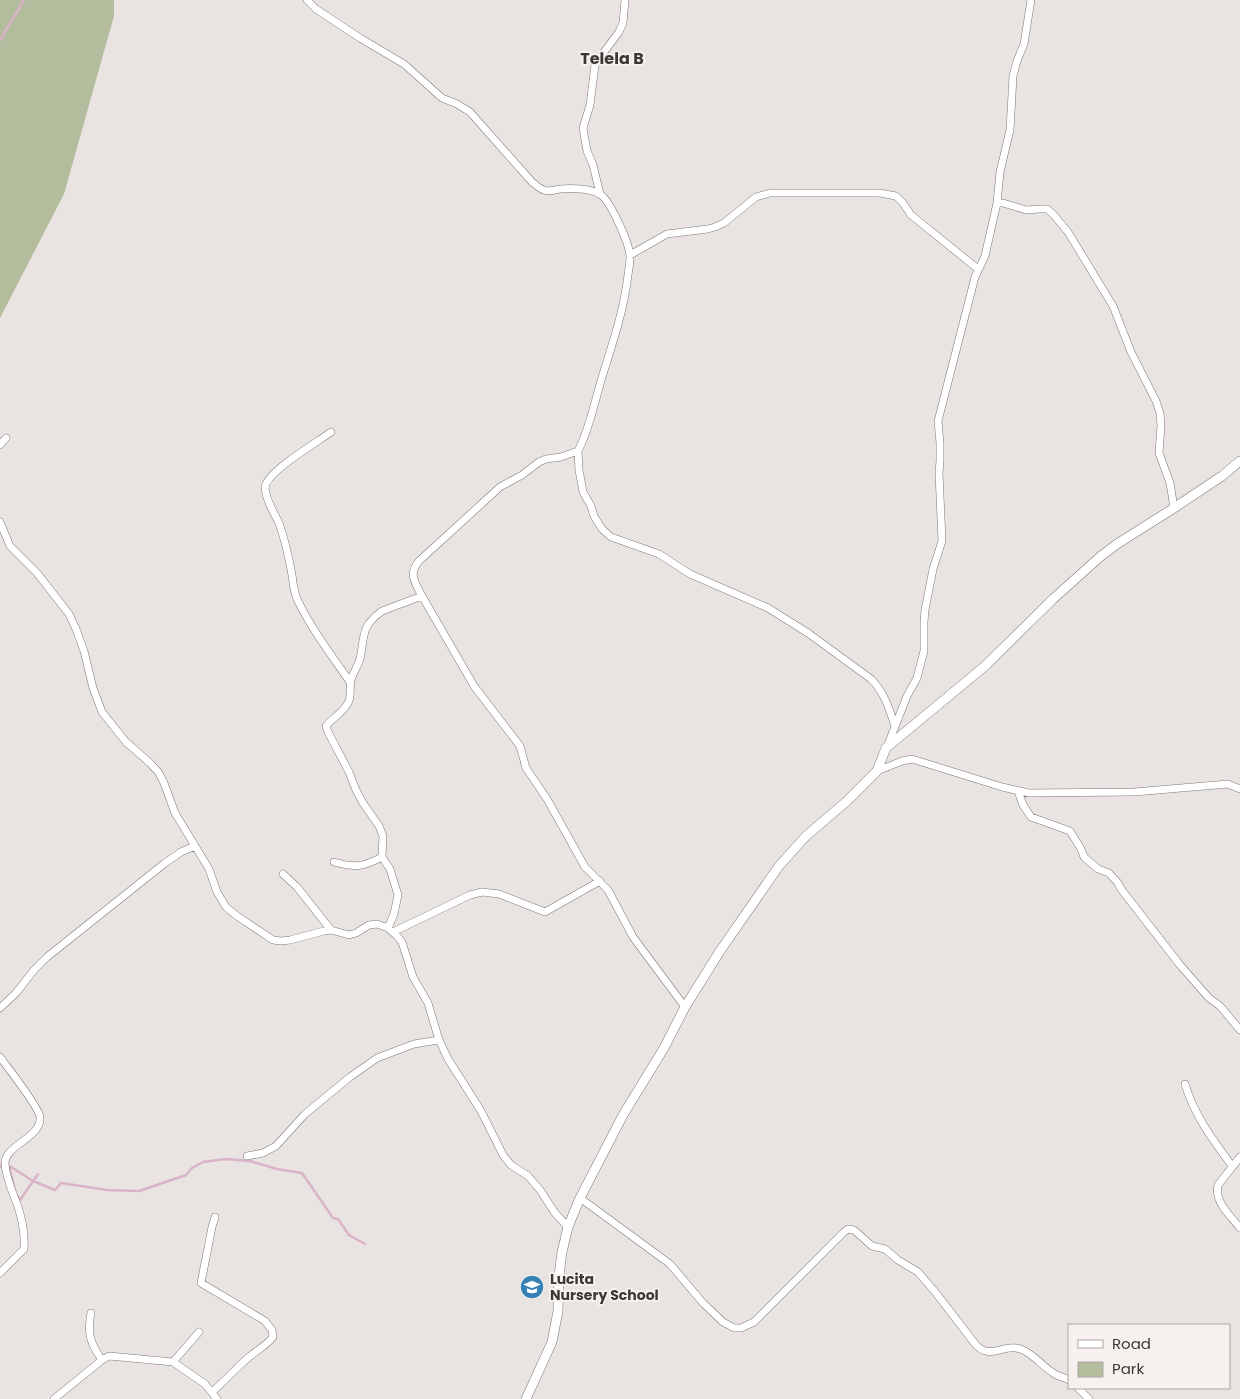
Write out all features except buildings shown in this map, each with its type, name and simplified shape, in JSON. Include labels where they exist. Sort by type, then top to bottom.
[{"type":"street","points":[[307,0],[316,9],[404,64],[442,98],[470,112],[538,187],[549,191],[574,189],[600,194]]},
{"type":"street","points":[[625,0],[623,23],[619,32],[595,66],[590,106],[583,128],[587,150],[593,165],[600,194],[606,200],[619,225],[630,255],[627,284],[618,328],[585,438],[578,451],[582,492],[602,529],[611,537],[658,554],[690,574],[768,608],[808,633],[864,674],[878,686],[883,694],[895,726]]},
{"type":"street","points":[[877,771],[907,696],[917,678],[924,651],[925,610],[933,569],[942,541],[938,421],[974,277],[985,256],[989,242],[997,204],[1000,172],[1010,130],[1013,76],[1025,41],[1031,0]]},
{"type":"street","points":[[630,255],[667,234],[715,227],[762,194],[880,193],[896,196],[911,215],[978,268]]},
{"type":"street","points":[[997,204],[1003,203],[1026,210],[1047,209],[1054,214],[1068,232],[1113,306],[1131,352],[1156,401],[1160,413],[1162,426],[1159,453],[1170,483],[1174,508]]},
{"type":"street","points":[[331,432],[280,469],[264,486],[272,511],[279,524],[287,552],[295,596],[323,644],[350,682]]},
{"type":"street","points":[[0,445],[6,438]]},
{"type":"street","points":[[578,451],[561,458],[546,459],[539,462],[522,475],[500,487],[438,543],[414,567],[412,573],[422,596],[474,686],[520,746],[526,768],[547,799],[581,861],[608,890],[633,937],[685,1007]]},
{"type":"street","points":[[886,748],[985,666],[1053,599],[1101,556],[1222,476],[1240,461]]},
{"type":"street","points":[[0,522],[10,546],[37,573],[68,614],[84,651],[93,688],[102,712],[126,742],[159,772],[176,813],[209,868],[217,892],[226,907],[273,940],[290,940],[331,930],[348,935],[356,933],[369,925],[377,924],[391,930],[402,942],[413,977],[428,1003],[439,1040],[448,1059],[481,1111],[503,1155],[511,1165],[528,1176],[555,1213],[568,1227]]},
{"type":"street","points":[[391,930],[398,895],[390,870],[382,857],[383,836],[379,826],[359,796],[326,726],[349,702],[350,682],[360,658],[364,630],[382,611],[422,596]]},
{"type":"street","points":[[527,1399],[552,1342],[558,1311],[562,1252],[568,1227],[580,1198],[623,1114],[720,951],[779,866],[806,836],[840,807],[877,771],[902,761],[912,760],[1028,793],[1134,792],[1228,784],[1240,789]]},
{"type":"street","points":[[1018,790],[1023,805],[1031,817],[1070,831],[1084,857],[1098,869],[1109,873],[1180,965],[1209,998],[1220,1006],[1240,1030]]},
{"type":"street","points":[[0,1008],[16,993],[47,957],[165,862],[195,846]]},
{"type":"street","points":[[334,862],[350,866],[361,866],[382,857]]},
{"type":"street","points":[[283,874],[297,887],[331,930]]},
{"type":"street","points":[[391,930],[470,894],[482,892],[499,894],[545,912],[600,881]]},
{"type":"street","points":[[247,1156],[263,1153],[276,1146],[305,1114],[350,1077],[377,1058],[414,1044],[439,1040]]},
{"type":"street","points":[[0,1057],[40,1116],[39,1124],[35,1130],[9,1153],[5,1159],[6,1173],[22,1220],[25,1238],[24,1249],[0,1273]]},
{"type":"street","points":[[1185,1084],[1189,1100],[1209,1135],[1232,1166]]},
{"type":"street","points":[[1240,1157],[1218,1185],[1217,1195],[1219,1201],[1240,1228]]},
{"type":"street","points":[[580,1198],[670,1264],[708,1308],[723,1322],[734,1328],[741,1328],[754,1322],[844,1232],[850,1229],[854,1230],[872,1246],[885,1248],[898,1260],[918,1272],[982,1351],[990,1352],[1018,1348],[1056,1375],[1068,1379]]},
{"type":"street","points":[[212,1392],[228,1379],[249,1357],[274,1337],[272,1330],[265,1321],[201,1283],[212,1227],[216,1217]]},
{"type":"street","points":[[91,1313],[90,1336],[94,1349],[102,1360]]},
{"type":"street","points":[[173,1362],[199,1332]]},
{"type":"street","points":[[54,1399],[109,1356],[173,1362],[205,1384],[217,1399]]},
{"type":"street","points":[[1079,1389],[1089,1399]]},
{"type":"green space","points":[[0,0],[114,0],[114,16],[64,194],[0,318]]},
{"type":"waterway","points":[[0,40],[24,0]]},
{"type":"waterway","points":[[0,1167],[2,1164],[11,1167],[33,1181],[55,1190],[61,1183],[107,1190],[139,1191],[186,1175],[192,1168],[203,1162],[225,1159],[250,1161],[277,1169],[302,1173],[333,1218],[338,1219],[349,1235],[365,1244]]},
{"type":"waterway","points":[[9,1166],[15,1190]]},
{"type":"waterway","points":[[17,1195],[20,1200],[38,1174]]},
{"type":"place","name":"Lucita Nursery School","points":[[532,1287]]},
{"type":"district","name":"Telela B","points":[[612,58]]}]
